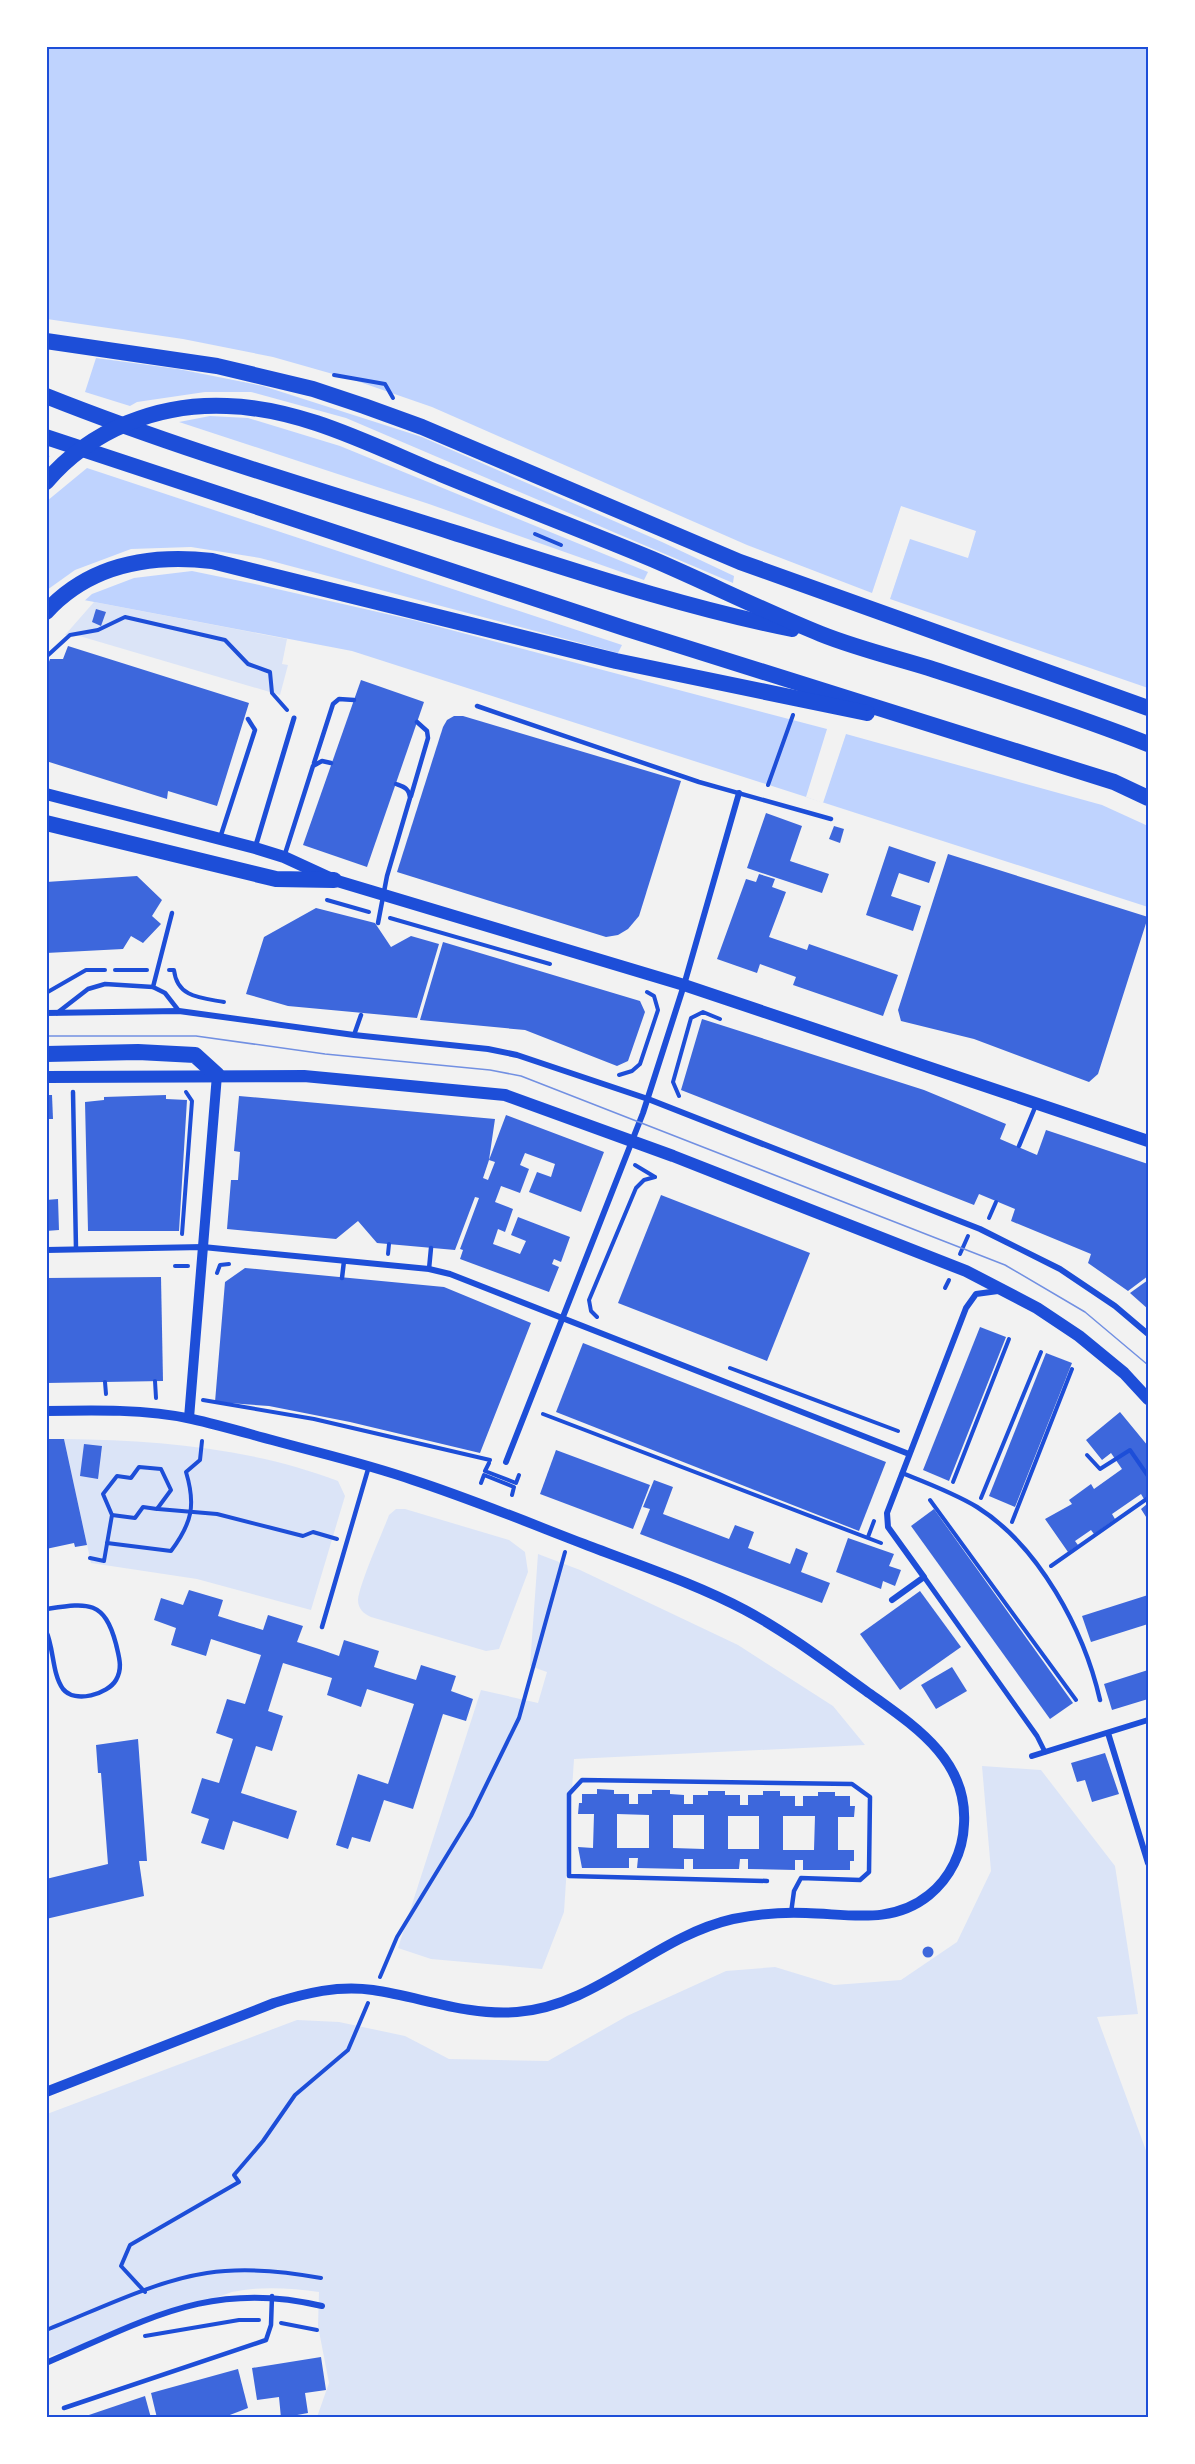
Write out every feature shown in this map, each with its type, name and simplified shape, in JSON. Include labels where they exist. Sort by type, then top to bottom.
[{"type":"highway","points":[[46,341],[217,366],[313,389],[422,427],[740,562],[1149,708]]},
{"type":"highway","points":[[46,396],[177,443],[334,495],[641,590],[727,616],[822,634]]},
{"type":"highway","points":[[46,482],[65,463],[97,440],[148,415],[186,407],[207,406],[280,413],[342,433],[653,560],[822,634],[1149,744]]},
{"type":"highway","points":[[46,437],[627,629],[1114,782],[1149,798]]},
{"type":"highway","points":[[46,612],[82,582],[117,566],[163,558],[212,561],[616,661],[956,732]]},
{"type":"highway","points":[[46,823],[276,879],[334,880]]},
{"type":"highway","points":[[46,1054],[195,1055],[217,1075]]},
{"type":"main road","points":[[46,794],[220,838],[284,857],[334,880],[684,985],[1147,1139]]},
{"type":"main road","points":[[46,1077],[304,1076],[505,1095],[633,1141],[955,1266],[1010,1294],[1079,1336],[1148,1398]]},
{"type":"street","points":[[255,848],[294,718]]},
{"type":"street","points":[[506,1462],[648,1099],[684,985],[739,793]]},
{"type":"street","points":[[46,1013],[179,1011],[354,1035],[488,1049],[517,1055],[648,1099],[980,1229],[1026,1250],[1090,1288],[1149,1334]]},
{"type":"street","points":[[189,1418],[217,1075]]},
{"type":"street","points":[[46,1250],[203,1247],[429,1269],[470,1281],[564,1317],[909,1454]]},
{"type":"street","points":[[1010,1294],[986,1292],[976,1294],[970,1301],[885,1520],[1037,1736],[1045,1752]]},
{"type":"street","points":[[46,1411],[124,1413],[189,1418],[369,1466],[481,1504],[720,1598],[810,1650],[909,1722],[933,1743],[957,1781],[964,1813],[961,1848],[952,1868],[938,1887],[911,1907],[887,1915],[866,1917],[791,1913],[740,1917],[694,1932],[659,1948],[607,1981],[566,2000],[531,2010],[497,2013],[459,2009],[370,1990],[325,1990],[274,2003],[47,2091]]},
{"type":"street","points":[[892,1600],[924,1577]]},
{"type":"street","points":[[1032,1756],[1149,1720]]},
{"type":"street","points":[[1108,1733],[1149,1863]]},
{"type":"street","points":[[46,2363],[181,2306],[243,2296],[272,2296],[322,2306]]},
{"type":"lane","points":[[284,857],[333,704],[339,699],[354,700]]},
{"type":"lane","points":[[477,706],[739,793],[831,819]]},
{"type":"lane","points":[[220,838],[255,730],[248,719]]},
{"type":"lane","points":[[378,923],[387,876],[428,738],[427,731],[417,722]]},
{"type":"lane","points":[[313,766],[322,760],[332,763]]},
{"type":"lane","points":[[396,784],[405,787],[410,798]]},
{"type":"lane","points":[[153,987],[171,913]]},
{"type":"lane","points":[[57,1013],[96,985],[153,987],[165,993],[179,1011]]},
{"type":"lane","points":[[354,1035],[361,1015]]},
{"type":"lane","points":[[73,1092],[76,1250]]},
{"type":"lane","points":[[1019,1146],[1037,1103]]},
{"type":"lane","points":[[429,1269],[431,1248]]},
{"type":"lane","points":[[342,1278],[344,1261]]},
{"type":"lane","points":[[322,1628],[369,1466]]},
{"type":"lane","points":[[902,1473],[977,1507],[1008,1532],[1043,1572],[1094,1671],[1100,1700]]},
{"type":"lane","points":[[46,1609],[86,1605],[97,1608],[105,1616],[111,1626],[120,1662],[115,1683],[107,1690],[83,1696],[71,1695],[63,1689],[46,1631]]},
{"type":"lane","points":[[767,1881],[569,1876],[569,1794],[582,1780],[852,1784],[870,1797],[869,1872],[860,1880],[801,1878],[794,1891],[791,1913]]},
{"type":"lane","points":[[64,2408],[266,2340],[271,2320],[272,2296]]},
{"type":"path","points":[[46,657],[70,635],[98,630],[125,617],[195,632],[225,640],[248,664],[270,672],[272,693],[294,718]]},
{"type":"path","points":[[768,785],[789,727]]},
{"type":"path","points":[[316,896],[554,965]]},
{"type":"path","points":[[612,1074],[623,1075],[640,1064],[658,1010],[654,996],[646,991]]},
{"type":"path","points":[[680,1096],[672,1082],[691,1018],[703,1012],[720,1019]]},
{"type":"path","points":[[182,1234],[192,1101],[185,1092]]},
{"type":"path","points":[[598,1318],[591,1311],[589,1300],[636,1188],[644,1180],[655,1177]]},
{"type":"path","points":[[989,1218],[996,1202]]},
{"type":"path","points":[[220,1265],[233,1263]]},
{"type":"path","points":[[948,1494],[1010,1339]]},
{"type":"path","points":[[977,1507],[1041,1352]]},
{"type":"path","points":[[720,1364],[898,1431]]},
{"type":"path","points":[[1008,1532],[1072,1369]]},
{"type":"path","points":[[155,1381],[156,1401]]},
{"type":"path","points":[[105,1382],[106,1394]]},
{"type":"path","points":[[202,1400],[314,1419],[490,1461],[485,1471],[514,1487],[512,1495]]},
{"type":"path","points":[[543,1414],[881,1542]]},
{"type":"path","points":[[107,1542],[171,1551],[188,1529],[192,1492],[186,1472],[200,1460],[202,1441]]},
{"type":"path","points":[[1087,1455],[1100,1469],[1130,1450],[1149,1476]]},
{"type":"path","points":[[90,1558],[104,1561],[112,1515],[103,1494],[117,1476],[131,1478],[139,1467],[161,1469],[171,1490],[157,1509]]},
{"type":"path","points":[[481,1483],[484,1475],[516,1483],[519,1475]]},
{"type":"path","points":[[926,1497],[934,1501],[1076,1700]]},
{"type":"path","points":[[1043,1572],[1149,1498]]},
{"type":"path","points":[[112,1515],[135,1518],[143,1507],[190,1511],[218,1514],[303,1536],[313,1532],[332,1538]]},
{"type":"path","points":[[868,1538],[877,1515]]},
{"type":"path","points":[[397,1937],[471,1816],[519,1718],[566,1546]]},
{"type":"path","points":[[145,2292],[121,2266],[130,2245],[239,2182],[234,2175],[263,2141],[295,2095],[348,2050]]},
{"type":"path","points":[[46,2330],[185,2278],[226,2271],[261,2270],[321,2278]]},
{"type":"path","points":[[138,2337],[239,2320],[271,2320],[317,2330]]},
{"type":"shaded area","points":[[94,602],[287,639],[282,664],[288,665],[280,695],[76,635],[65,635]]},
{"type":"shaded area","points":[[64,1439],[134,1441],[238,1453],[338,1481],[345,1496],[311,1610],[197,1579],[91,1563]]},
{"type":"shaded area","points":[[396,1509],[405,1509],[509,1540],[525,1552],[528,1572],[499,1649],[486,1651],[371,1617],[362,1611],[358,1600],[363,1582],[389,1515]]},
{"type":"shaded area","points":[[538,1554],[580,1570],[738,1645],[833,1706],[865,1745],[574,1759],[564,1912],[542,1969],[431,1959],[398,1948],[481,1690],[538,1703],[547,1672],[530,1666]]},
{"type":"shaded area","points":[[982,1766],[1041,1770],[1115,1866],[1138,2014],[1097,2017],[1148,2156],[1148,2417],[317,2417],[329,2383],[318,2326],[319,2292],[287,2289],[264,2288],[232,2292],[47,2357],[47,2114],[297,2020],[339,2022],[405,2036],[449,2059],[548,2061],[627,2016],[726,1971],[775,1967],[834,1985],[901,1980],[957,1942],[991,1871]]},
{"type":"water","points":[[46,47],[1148,47],[1148,907],[352,651],[47,593]]},
{"type":"pier","points":[[47,319],[183,339],[273,357],[354,380],[432,407],[747,545],[872,593],[901,506],[976,531],[968,558],[910,539],[890,599],[1148,688],[1148,826],[1102,805],[846,734],[823,803],[806,797],[827,729],[413,620],[255,584],[192,571],[134,578],[92,594],[82,603],[46,596],[47,590],[75,570],[131,549],[191,547],[260,558],[618,653],[622,645],[87,468],[47,501],[47,460],[50,456],[46,455]],"holes":[[[96,358],[178,369],[263,386],[422,437],[662,542],[734,576],[733,583],[346,418],[251,392],[205,392],[137,402],[130,406],[85,392]],[[210,416],[248,418],[340,446],[648,572],[644,580],[429,504],[179,422]]]},
{"type":"building","points":[[96,609],[106,612],[101,626],[92,622]]},
{"type":"building","points":[[68,646],[249,703],[217,806],[168,791],[167,799],[46,761],[46,670],[50,659],[63,659]]},
{"type":"building","points":[[361,680],[424,702],[367,867],[303,845]]},
{"type":"building","points":[[454,716],[463,716],[681,781],[639,916],[628,929],[618,935],[606,937],[397,872],[443,727],[447,720]]},
{"type":"building","points":[[766,813],[802,826],[790,861],[829,874],[822,893],[747,868]]},
{"type":"building","points":[[834,826],[844,829],[840,843],[829,839]]},
{"type":"building","points":[[889,846],[936,862],[929,883],[899,873],[891,896],[921,906],[913,931],[866,915]]},
{"type":"building","points":[[948,854],[1148,917],[1098,1074],[1089,1082],[974,1039],[901,1021],[898,1010]]},
{"type":"building","points":[[759,874],[775,879],[772,887],[786,892],[769,937],[807,950],[809,944],[898,975],[883,1016],[793,985],[796,977],[760,964],[757,973],[717,959],[746,879],[756,882]]},
{"type":"building","points":[[137,876],[162,900],[152,916],[161,924],[143,943],[131,936],[123,949],[46,953],[46,882]]},
{"type":"building","points":[[316,908],[375,923],[391,947],[411,936],[439,944],[417,1018],[288,1006],[246,994],[264,937]]},
{"type":"building","points":[[443,942],[640,1001],[645,1012],[628,1061],[617,1066],[525,1030],[420,1020]]},
{"type":"building","points":[[702,1019],[924,1090],[1006,1124],[1000,1139],[1037,1155],[1046,1130],[1148,1164],[1148,1276],[1128,1291],[1088,1263],[1091,1254],[1011,1221],[1015,1209],[979,1194],[974,1205],[681,1090]]},
{"type":"building","points":[[46,1095],[52,1095],[53,1119],[46,1119]]},
{"type":"building","points":[[166,1095],[166,1099],[187,1100],[179,1231],[88,1231],[85,1102],[104,1100],[104,1097]]},
{"type":"building","points":[[239,1096],[495,1119],[489,1160],[506,1115],[604,1152],[581,1212],[529,1192],[537,1172],[551,1177],[555,1164],[525,1153],[520,1165],[529,1169],[520,1193],[501,1186],[495,1202],[513,1209],[505,1232],[498,1229],[493,1244],[520,1254],[526,1241],[511,1235],[518,1217],[570,1237],[561,1262],[554,1259],[552,1264],[559,1267],[549,1292],[460,1259],[463,1250],[460,1249],[479,1198],[475,1197],[455,1250],[377,1243],[358,1221],[336,1239],[227,1229],[231,1180],[238,1180],[240,1152],[234,1151]],"holes":[[[489,1160],[495,1162],[488,1180],[483,1178]]]},
{"type":"building","points":[[661,1195],[810,1253],[767,1361],[618,1303]]},
{"type":"building","points":[[58,1199],[59,1230],[46,1231],[46,1200]]},
{"type":"building","points":[[245,1268],[444,1287],[531,1323],[480,1453],[350,1422],[269,1406],[215,1402],[225,1282]]},
{"type":"building","points":[[161,1277],[163,1381],[46,1383],[46,1278]]},
{"type":"building","points":[[1148,1280],[1148,1309],[1130,1293]]},
{"type":"building","points":[[980,1327],[1006,1337],[949,1481],[923,1470]]},
{"type":"building","points":[[583,1343],[886,1462],[859,1531],[556,1412]]},
{"type":"building","points":[[1046,1353],[1072,1363],[1015,1507],[989,1496]]},
{"type":"building","points":[[1120,1412],[1148,1446],[1148,1520],[1141,1509],[1147,1504],[1141,1494],[1112,1514],[1115,1519],[1094,1534],[1091,1530],[1075,1541],[1078,1545],[1068,1552],[1045,1519],[1072,1504],[1069,1500],[1091,1484],[1094,1489],[1122,1469],[1111,1453],[1102,1460],[1086,1440]]},
{"type":"building","points":[[46,1439],[64,1439],[87,1545],[75,1547],[74,1543],[46,1549]]},
{"type":"building","points":[[84,1444],[102,1446],[98,1479],[80,1476]]},
{"type":"building","points":[[556,1450],[650,1485],[633,1529],[540,1494]]},
{"type":"building","points":[[654,1480],[673,1487],[663,1514],[729,1539],[735,1525],[754,1532],[748,1548],[790,1564],[796,1548],[808,1553],[801,1572],[830,1583],[822,1603],[640,1534],[650,1509],[643,1507]]},
{"type":"building","points":[[934,1509],[1073,1703],[1050,1719],[911,1526]]},
{"type":"building","points":[[848,1538],[894,1554],[889,1566],[901,1570],[895,1586],[883,1581],[881,1589],[836,1572]]},
{"type":"building","points":[[189,1590],[223,1600],[218,1616],[240,1623],[263,1630],[268,1615],[303,1626],[297,1642],[339,1656],[344,1640],[379,1651],[374,1667],[416,1680],[421,1665],[456,1676],[451,1691],[473,1699],[466,1721],[443,1714],[413,1809],[384,1800],[370,1842],[352,1837],[348,1849],[336,1845],[358,1774],[388,1784],[414,1704],[367,1689],[361,1707],[327,1695],[332,1678],[283,1663],[268,1711],[283,1716],[272,1751],[256,1746],[241,1793],[297,1811],[288,1839],[233,1821],[224,1850],[201,1843],[209,1819],[191,1813],[202,1778],[219,1783],[233,1739],[216,1733],[227,1699],[245,1704],[261,1655],[211,1639],[206,1656],[171,1645],[176,1628],[154,1620],[161,1598],[183,1605]]},
{"type":"building","points":[[920,1591],[961,1647],[900,1690],[860,1634]]},
{"type":"building","points":[[1148,1595],[1148,1624],[1091,1642],[1082,1616]]},
{"type":"building","points":[[952,1667],[967,1691],[936,1709],[921,1685]]},
{"type":"building","points":[[1148,1670],[1148,1699],[1112,1710],[1104,1684]]},
{"type":"building","points":[[138,1739],[147,1861],[139,1861],[144,1896],[46,1919],[46,1879],[108,1864],[101,1773],[98,1773],[96,1745]]},
{"type":"building","points":[[1105,1753],[1119,1794],[1092,1802],[1085,1780],[1077,1782],[1071,1763]]},
{"type":"building","points":[[597,1789],[614,1790],[614,1794],[629,1794],[629,1804],[638,1804],[638,1794],[652,1794],[652,1790],[670,1790],[670,1794],[684,1795],[684,1804],[693,1804],[693,1795],[708,1795],[708,1791],[725,1791],[725,1795],[740,1795],[740,1805],[748,1805],[748,1795],[763,1795],[763,1791],[780,1791],[780,1796],[795,1796],[795,1806],[803,1806],[803,1796],[818,1796],[818,1792],[835,1792],[835,1796],[850,1796],[850,1806],[855,1806],[854,1817],[838,1817],[838,1850],[854,1850],[854,1861],[850,1861],[850,1870],[803,1870],[803,1860],[795,1860],[795,1870],[748,1869],[748,1859],[740,1859],[739,1869],[693,1869],[693,1859],[684,1859],[684,1869],[637,1868],[638,1858],[629,1858],[629,1868],[582,1868],[578,1847],[593,1848],[594,1814],[578,1814],[579,1803],[582,1803],[582,1794],[597,1794]],"holes":[[[617,1814],[649,1815],[649,1848],[617,1848]],[[673,1815],[704,1815],[704,1849],[673,1848]],[[728,1816],[759,1816],[759,1849],[728,1849]],[[783,1816],[815,1816],[814,1850],[783,1850]]]},
{"type":"building","points":[[928,1946],[934,1952],[928,1958],[922,1952]]},
{"type":"building","points":[[321,2357],[326,2390],[305,2393],[308,2413],[281,2418],[279,2397],[257,2400],[252,2368]]},
{"type":"building","points":[[238,2369],[248,2408],[222,2418],[157,2418],[151,2393]]},
{"type":"building","points":[[145,2396],[151,2418],[83,2418],[83,2417]]},
{"type":"tram line","points":[[46,1036],[196,1036],[325,1054],[490,1070],[521,1076],[1005,1265],[1085,1312],[1148,1365]]}]
